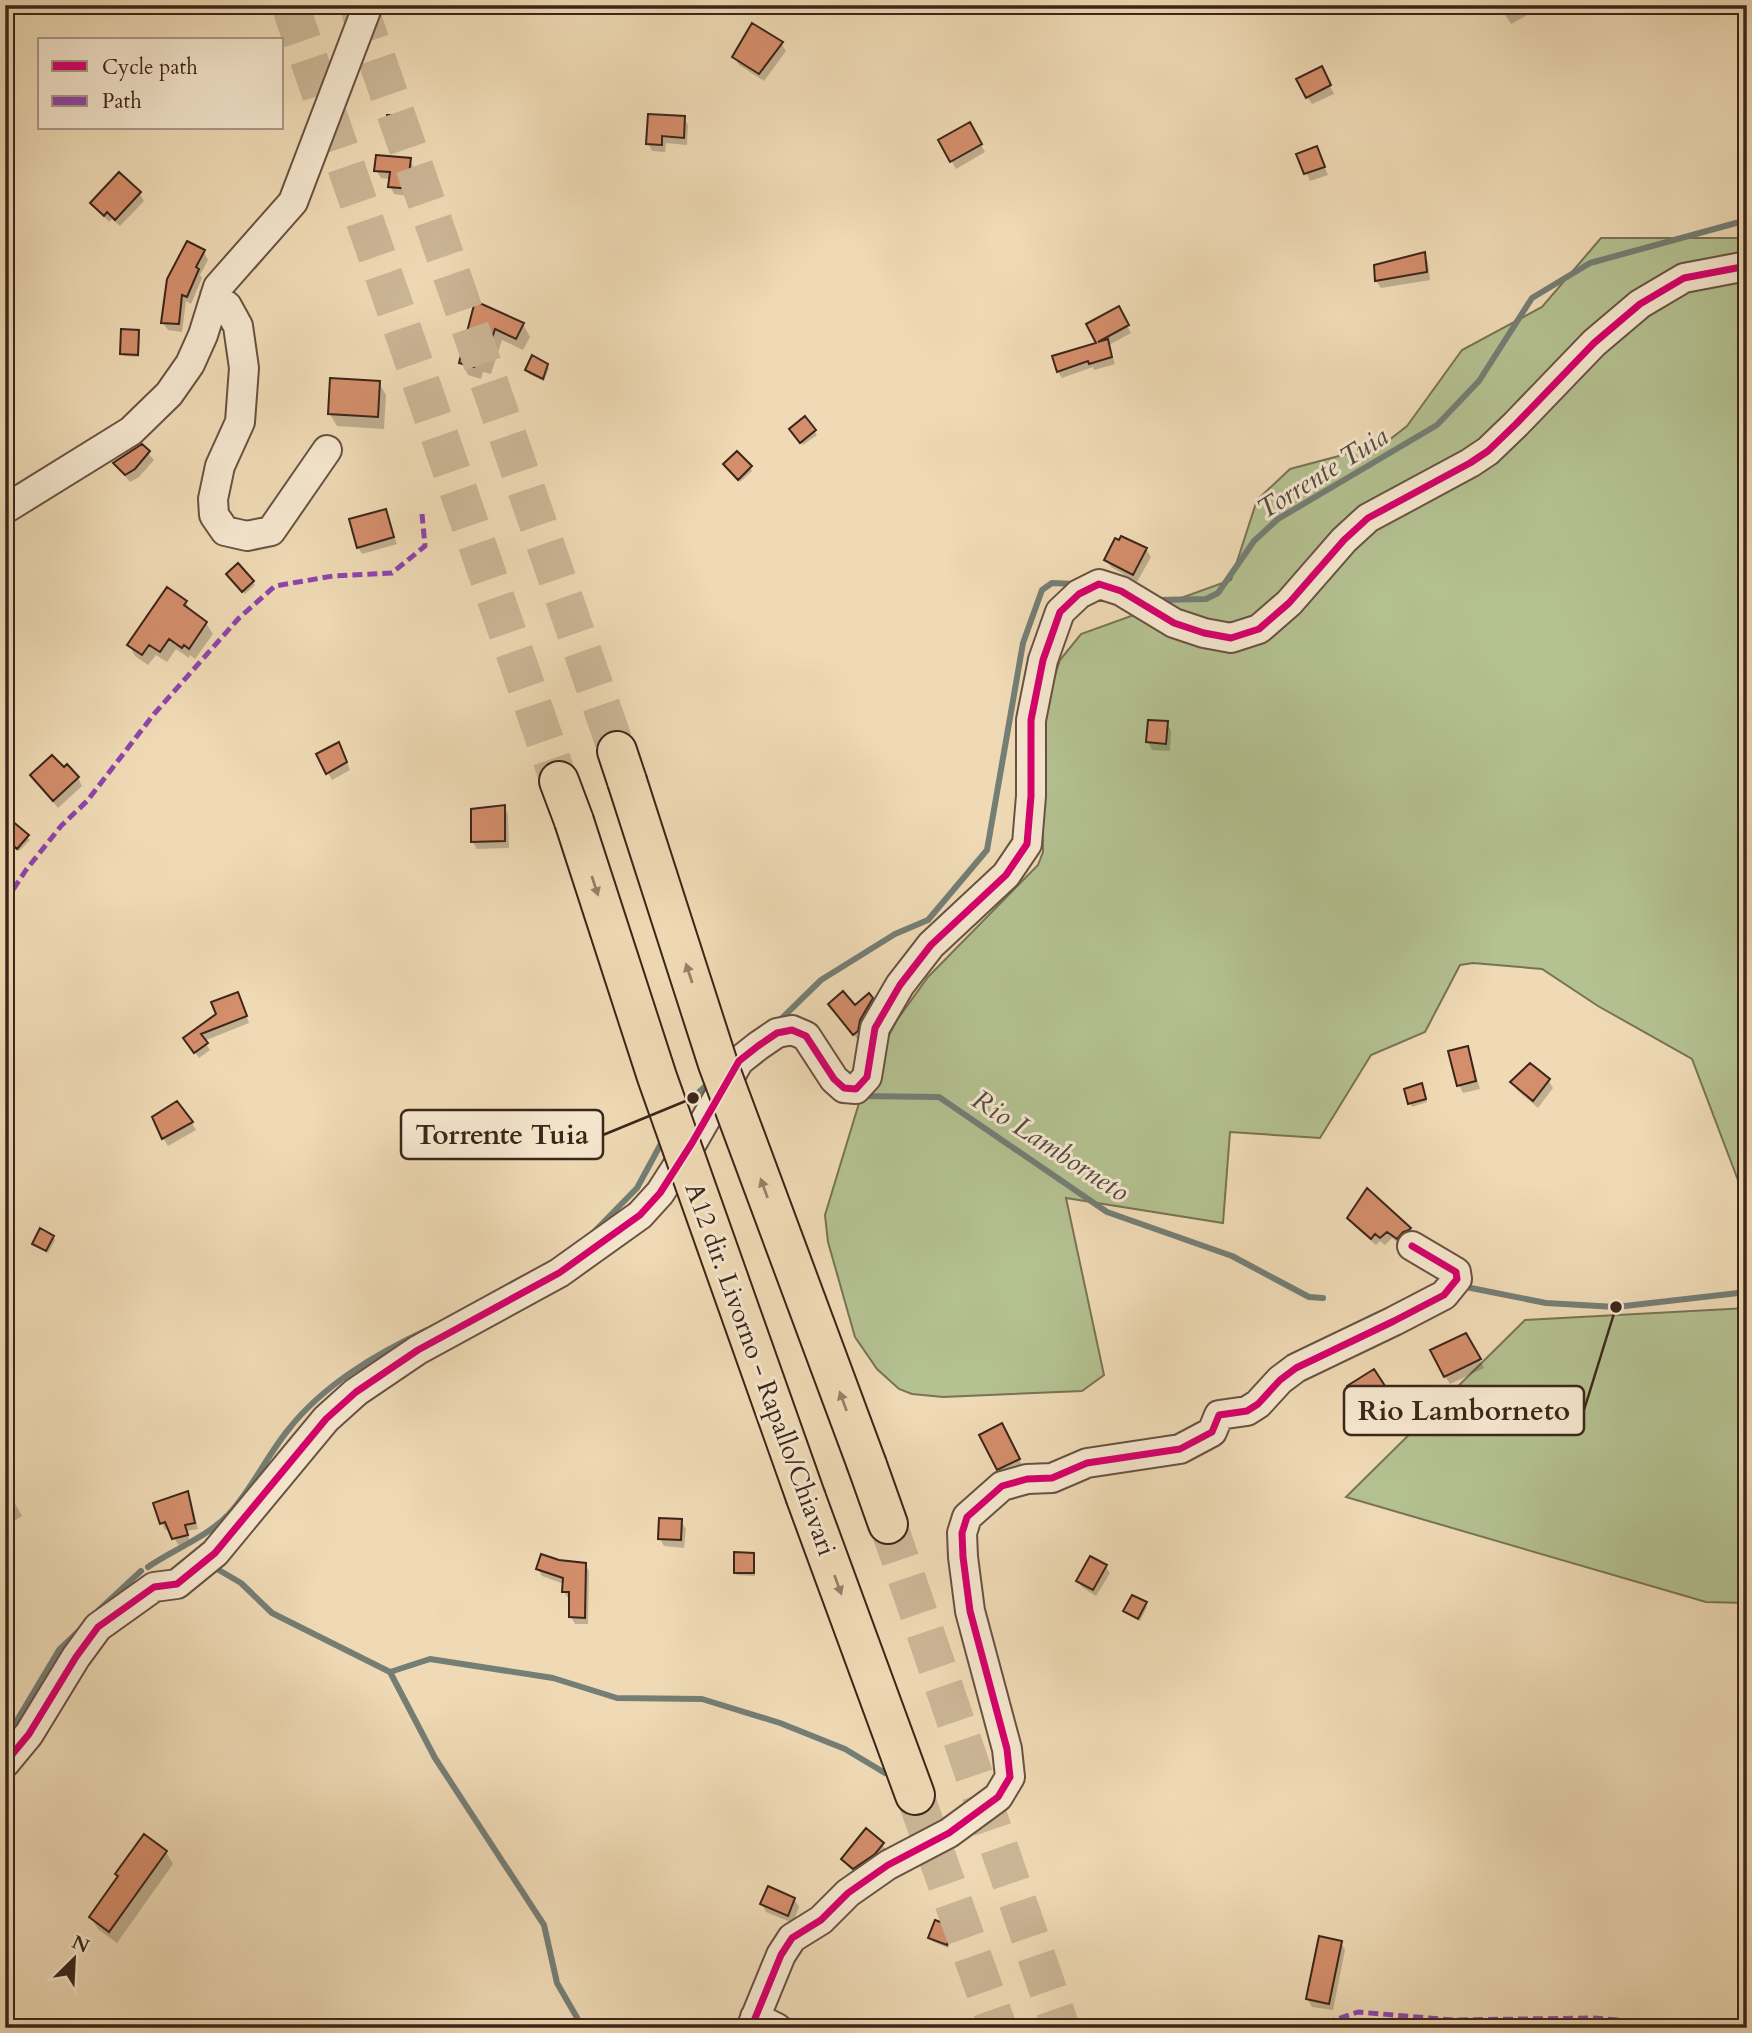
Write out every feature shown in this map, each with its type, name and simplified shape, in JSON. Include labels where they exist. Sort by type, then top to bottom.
[{"type":"highway","points":[[622,766],[718,1064],[888,1524]]},
{"type":"highway","name":"A12 dir. Livorno - Rapallo/Chiavari","points":[[559,781],[657,1077],[806,1498],[915,1795]]},
{"type":"street","points":[[5,509],[131,431],[169,394],[190,364],[203,335],[218,287],[293,202],[368,5]]},
{"type":"street","points":[[5,1763],[29,1734],[76,1657],[98,1627],[154,1587],[177,1584],[215,1553],[326,1419],[356,1392],[418,1350],[559,1273],[640,1215],[680,1163],[739,1061],[777,1033],[792,1030],[806,1037],[834,1079],[844,1088],[856,1089],[867,1077],[875,1028],[900,985],[930,945],[1006,875],[1027,844],[1031,796],[1031,720],[1043,660],[1060,612],[1079,594],[1099,584],[1121,591],[1174,623],[1231,638],[1259,628],[1289,603],[1344,540],[1368,518],[1488,451],[1594,343],[1640,304],[1684,278],[1747,266]]},
{"type":"street","points":[[215,296],[227,306],[239,326],[244,368],[240,422],[220,466],[213,499],[214,515],[225,531],[247,536],[271,531],[327,450]]},
{"type":"street","points":[[761,2024],[781,1955],[792,1938],[821,1920],[848,1893],[888,1865],[949,1833],[998,1797],[1010,1777],[1007,1749],[970,1611],[962,1533],[967,1517],[1002,1486],[1027,1479],[1052,1478],[1087,1463],[1180,1449],[1190,1445],[1212,1432],[1219,1415],[1247,1411],[1296,1368],[1444,1295],[1457,1279],[1456,1272],[1412,1247]]},
{"type":"green space","points":[[1601,238],[1747,238],[1747,1204],[1692,1059],[1598,1006],[1542,969],[1473,963],[1460,965],[1425,1032],[1371,1055],[1320,1138],[1230,1132],[1223,1223],[1066,1198],[1104,1375],[1082,1391],[943,1397],[912,1394],[899,1389],[877,1369],[855,1337],[828,1242],[825,1215],[867,1077],[897,1020],[928,977],[1038,865],[1043,852],[1041,716],[1060,660],[1081,634],[1231,580],[1257,500],[1290,469],[1384,444],[1407,426],[1462,350],[1542,307]]},
{"type":"green space","points":[[1747,1308],[1747,1603],[1706,1602],[1346,1497],[1525,1320]]},
{"type":"building","points":[[752,23],[783,42],[759,74],[732,57]]},
{"type":"building","points":[[1322,66],[1331,85],[1306,98],[1296,79]]},
{"type":"building","points":[[648,114],[685,116],[684,138],[662,136],[662,145],[646,144]]},
{"type":"building","points":[[387,115],[401,115],[402,130],[386,132]]},
{"type":"building","points":[[970,122],[982,144],[950,162],[938,140]]},
{"type":"building","points":[[1317,146],[1325,167],[1304,174],[1296,154]]},
{"type":"building","points":[[376,155],[411,158],[409,174],[414,174],[412,189],[388,187],[390,172],[374,171]]},
{"type":"building","points":[[119,172],[141,192],[115,220],[107,212],[104,216],[90,203]]},
{"type":"building","points":[[187,241],[205,250],[196,267],[199,269],[187,297],[182,295],[179,324],[161,323],[167,279]]},
{"type":"building","points":[[1425,252],[1427,272],[1375,281],[1374,265]]},
{"type":"building","points":[[475,301],[524,323],[516,339],[495,329],[484,362],[476,360],[474,367],[459,363]]},
{"type":"building","points":[[1119,306],[1129,325],[1098,342],[1108,339],[1112,357],[1089,364],[1088,361],[1057,372],[1052,356],[1096,343],[1086,324]]},
{"type":"building","points":[[121,329],[139,330],[138,355],[120,354]]},
{"type":"building","points":[[532,355],[548,364],[543,379],[525,370]]},
{"type":"building","points":[[330,378],[380,381],[378,417],[328,414]]},
{"type":"building","points":[[805,416],[816,430],[800,443],[789,429]]},
{"type":"building","points":[[142,444],[150,451],[135,469],[125,475],[113,463]]},
{"type":"building","points":[[737,451],[752,466],[738,480],[723,464]]},
{"type":"building","points":[[386,509],[394,537],[357,548],[349,519]]},
{"type":"building","points":[[1121,536],[1147,548],[1133,575],[1104,560],[1115,538],[1119,540]]},
{"type":"building","points":[[238,563],[254,581],[242,592],[226,574]]},
{"type":"building","points":[[167,587],[187,601],[184,605],[207,622],[189,649],[184,645],[182,648],[169,639],[160,652],[149,645],[142,655],[127,645]]},
{"type":"building","points":[[1148,720],[1168,721],[1166,744],[1146,742]]},
{"type":"building","points":[[339,742],[347,762],[326,774],[316,754]]},
{"type":"building","points":[[52,755],[64,767],[67,764],[79,777],[53,801],[30,775]]},
{"type":"building","points":[[505,805],[505,841],[471,842],[471,809]]},
{"type":"building","points":[[5,815],[29,835],[17,849],[5,838]]},
{"type":"building","points":[[843,991],[855,1005],[869,993],[873,998],[860,1020],[858,1031],[853,1035],[828,1004]]},
{"type":"building","points":[[238,992],[247,1016],[201,1034],[208,1043],[194,1053],[183,1038],[216,1014],[211,1002]]},
{"type":"building","points":[[1468,1046],[1476,1081],[1457,1086],[1448,1051]]},
{"type":"building","points":[[1530,1063],[1550,1079],[1533,1101],[1510,1082]]},
{"type":"building","points":[[1422,1083],[1426,1099],[1408,1104],[1404,1089]]},
{"type":"building","points":[[177,1101],[193,1122],[162,1139],[152,1117]]},
{"type":"building","points":[[1367,1188],[1411,1228],[1397,1239],[1387,1232],[1380,1238],[1375,1234],[1371,1239],[1347,1218]]},
{"type":"building","points":[[40,1228],[54,1236],[46,1251],[32,1244]]},
{"type":"building","points":[[1466,1333],[1481,1359],[1444,1377],[1430,1350]]},
{"type":"building","points":[[1374,1369],[1387,1389],[1359,1406],[1347,1386]]},
{"type":"building","points":[[1002,1423],[1020,1459],[997,1470],[979,1435]]},
{"type":"building","points":[[188,1491],[195,1523],[185,1525],[188,1535],[172,1539],[165,1522],[160,1524],[153,1503]]},
{"type":"building","points":[[659,1518],[682,1519],[681,1540],[658,1539]]},
{"type":"building","points":[[734,1552],[754,1553],[754,1573],[734,1573]]},
{"type":"building","points":[[541,1554],[559,1560],[586,1563],[585,1618],[569,1617],[569,1592],[562,1592],[563,1578],[536,1569]]},
{"type":"building","points":[[1090,1556],[1107,1565],[1093,1590],[1076,1581]]},
{"type":"building","points":[[1132,1595],[1147,1602],[1138,1619],[1123,1611]]},
{"type":"building","points":[[866,1828],[884,1843],[875,1854],[853,1869],[841,1859]]},
{"type":"building","points":[[144,1834],[167,1851],[109,1932],[89,1917]]},
{"type":"building","points":[[768,1886],[795,1898],[788,1916],[760,1904]]},
{"type":"building","points":[[935,1920],[954,1927],[947,1945],[928,1938]]},
{"type":"building","points":[[1319,1936],[1342,1941],[1329,2004],[1306,1999]]},
{"type":"waterway","name":"Torrente Tuia","points":[[1157,600],[1206,599],[1218,593],[1254,541],[1278,519],[1437,425],[1479,381],[1532,298],[1590,263],[1747,220]]},
{"type":"waterway","name":"Torrente Tuia","points":[[777,1023],[821,980],[895,934],[928,920],[987,850],[1023,643],[1042,590],[1052,583],[1075,584]]},
{"type":"waterway","name":"Torrente Tuia","points":[[683,1107],[711,1081]]},
{"type":"waterway","name":"Rio Lamborneto","points":[[860,1096],[939,1097],[1107,1212],[1232,1256],[1309,1297],[1323,1298]]},
{"type":"waterway","name":"Torrente Tuia","points":[[592,1234],[637,1188],[663,1140]]},
{"type":"waterway","name":"Rio Lamborneto","points":[[1461,1286],[1546,1303],[1616,1307],[1747,1292]]},
{"type":"waterway","name":"Torrente Tuia","points":[[148,1567],[200,1537],[229,1514],[288,1430],[317,1399],[370,1360],[427,1330]]},
{"type":"waterway","points":[[212,1566],[241,1583],[272,1613],[390,1672],[435,1758],[544,1925],[557,1983],[583,2028]]},
{"type":"waterway","name":"Torrente Tuia","points":[[99,1610],[141,1571]]},
{"type":"waterway","name":"Torrente Tuia","points":[[5,1734],[16,1722],[59,1650],[82,1628]]},
{"type":"waterway","points":[[390,1672],[430,1659],[553,1678],[617,1698],[702,1699],[780,1723],[845,1749],[885,1773]]},
{"type":"tunnel","points":[[290,5],[559,781]]},
{"type":"tunnel","points":[[358,5],[617,751]]},
{"type":"tunnel","points":[[888,1524],[1061,2028]]},
{"type":"tunnel","points":[[915,1795],[998,2028]]},
{"type":"marked path","points":[[5,902],[61,826],[87,801],[154,714],[239,618],[275,586],[333,576],[392,573],[425,546],[422,514]]},
{"type":"marked path","points":[[1311,2028],[1358,2012],[1453,2020],[1593,2018],[1653,2023],[1661,2028]]},
{"type":"cycle path","points":[[5,1763],[29,1734],[76,1657],[98,1627],[154,1587],[177,1584],[215,1553],[326,1419],[356,1392],[418,1350],[559,1273],[640,1215],[660,1193],[739,1061],[777,1033],[792,1030],[806,1036],[834,1079],[844,1088],[856,1089],[867,1077],[875,1028],[900,985],[931,945],[1006,875],[1027,844],[1031,796],[1031,720],[1043,660],[1060,612],[1079,594],[1099,584],[1121,591],[1174,623],[1204,633],[1231,638],[1259,629],[1289,603],[1344,540],[1368,518],[1488,451],[1594,343],[1640,304],[1684,278],[1747,266]]},
{"type":"cycle path","points":[[751,2028],[781,1955],[792,1938],[821,1920],[848,1893],[888,1865],[949,1833],[998,1797],[1010,1777],[1007,1749],[970,1611],[962,1533],[967,1517],[1002,1486],[1027,1479],[1052,1478],[1087,1463],[1180,1449],[1212,1432],[1219,1415],[1247,1411],[1258,1404],[1280,1380],[1296,1368],[1444,1295],[1457,1279],[1456,1272],[1412,1246]]},
{"type":"place","name":"Torrente Tuia","points":[[693,1098]]},
{"type":"place","name":"Rio Lamborneto","points":[[1616,1307]]}]
